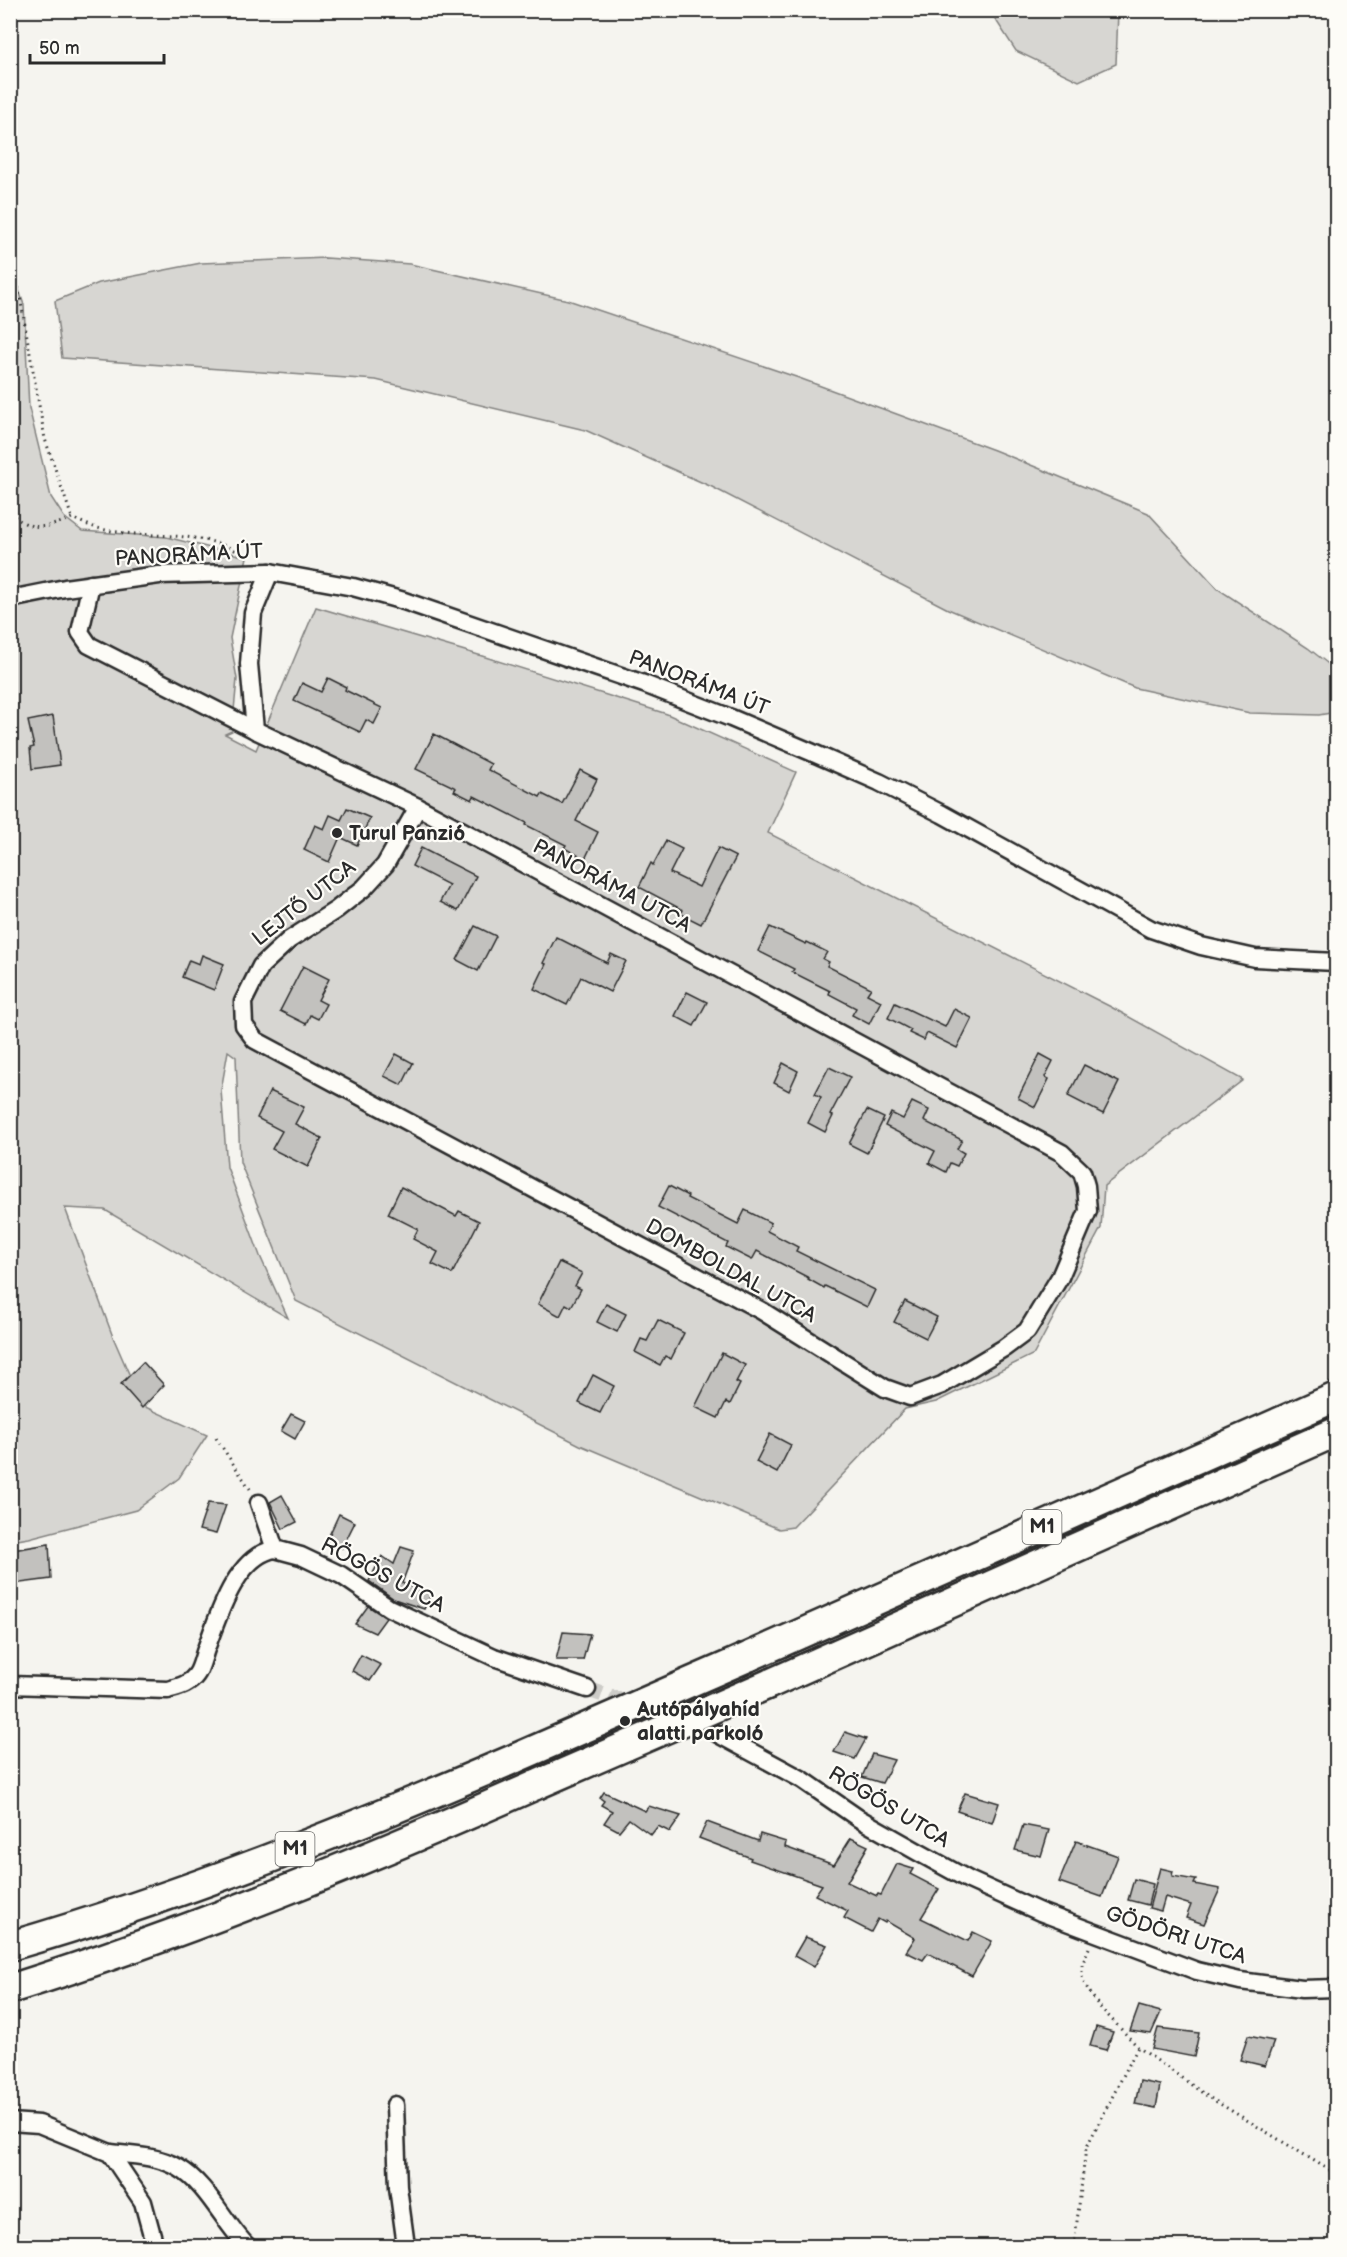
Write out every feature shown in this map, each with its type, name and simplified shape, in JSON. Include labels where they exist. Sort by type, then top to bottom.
[{"type":"highway","name":"M1","points":[[10,1946],[70,1929],[240,1871],[392,1811],[748,1657],[1336,1397]]},
{"type":"highway","name":"M1","points":[[10,1989],[110,1957],[382,1852],[770,1684],[1336,1432]]},
{"type":"street","name":"PANORÁMA ÚT","points":[[10,599],[91,584],[159,575],[270,572],[353,587],[404,601],[644,684],[731,718],[879,782],[942,814],[1151,929],[1201,946],[1255,958],[1336,962]]},
{"type":"street","points":[[255,730],[249,664],[253,613],[270,572]]},
{"type":"street","name":"PANORÁMA UTCA","points":[[91,584],[80,632],[89,645],[255,730],[418,807],[1062,1154],[1082,1172]]},
{"type":"street","name":"LEJTŐ UTCA","points":[[255,1040],[244,1025],[243,1002],[261,966],[288,940],[336,910],[364,888],[385,865],[418,807]]},
{"type":"street","name":"DOMBOLDAL UTCA","points":[[255,1040],[762,1311],[885,1388],[910,1397],[942,1385],[1004,1348],[1027,1331],[1060,1277],[1088,1211],[1086,1186],[1082,1172]]},
{"type":"street","points":[[10,1685],[168,1690],[185,1685],[197,1675],[223,1603],[242,1572],[254,1558],[275,1549],[259,1503]]},
{"type":"street","name":"RÖGÖS UTCA","points":[[275,1549],[301,1556],[341,1575],[389,1608],[494,1657],[587,1689]]},
{"type":"street","name":"RÖGÖS UTCA","points":[[718,1734],[803,1780],[858,1818],[918,1852],[969,1880],[1040,1912]]},
{"type":"street","name":"GÖDÖRI UTCA","points":[[1040,1912],[1197,1971],[1240,1982],[1302,1989],[1336,1988]]},
{"type":"street","points":[[395,2104],[398,2187],[406,2247]]},
{"type":"street","points":[[10,2122],[39,2124],[110,2153],[145,2157],[179,2168],[202,2189],[233,2233],[247,2247]]},
{"type":"street","points":[[110,2153],[143,2202],[155,2247]]},
{"type":"path","points":[[10,240],[45,439],[72,518]]},
{"type":"path","points":[[10,512],[26,525],[51,527],[72,518],[95,527],[120,531],[197,537],[235,550],[270,572]]},
{"type":"path","points":[[216,1438],[259,1503]]},
{"type":"path","points":[[1096,1933],[1082,1965],[1082,1980],[1098,2005],[1138,2047],[1207,2096],[1336,2174]]},
{"type":"path","points":[[1074,2247],[1086,2148],[1138,2047]]},
{"type":"shaded area","points":[[990,11],[1118,11],[1116,64],[1079,81],[1016,51]]},
{"type":"shaded area","points":[[326,258],[410,264],[568,300],[799,378],[994,450],[1148,513],[1218,589],[1308,648],[1336,670],[1336,712],[1319,715],[1250,713],[1135,688],[948,609],[712,487],[585,430],[376,380],[62,358],[55,301],[99,283],[201,263]]},
{"type":"shaded area","points":[[10,264],[24,305],[29,408],[51,497],[64,517],[82,531],[166,537],[247,557],[230,638],[237,679],[232,731],[225,734],[256,750],[316,607],[667,714],[796,772],[768,833],[1111,1007],[1243,1080],[1104,1186],[1101,1228],[1034,1354],[936,1402],[905,1409],[793,1527],[779,1529],[580,1445],[296,1301],[240,1162],[236,1057],[228,1051],[221,1090],[227,1167],[260,1256],[288,1318],[105,1210],[65,1208],[113,1337],[143,1406],[207,1435],[179,1478],[136,1510],[11,1541],[10,712],[13,708],[10,708]]},
{"type":"building","points":[[328,678],[346,687],[345,690],[382,708],[374,724],[366,720],[360,732],[294,701],[302,683],[321,692]]},
{"type":"building","points":[[53,716],[60,765],[32,769],[30,748],[34,747],[28,721]]},
{"type":"building","points":[[434,734],[491,764],[488,770],[540,797],[542,794],[562,804],[580,770],[597,779],[576,821],[598,832],[585,859],[564,848],[566,845],[526,825],[527,823],[474,796],[472,800],[454,791],[456,788],[416,769]]},
{"type":"building","name":"Turul Panzió","points":[[347,808],[370,818],[357,845],[340,837],[329,862],[304,850],[315,825],[324,829],[330,815],[341,820]]},
{"type":"building","points":[[666,841],[682,849],[670,873],[699,887],[718,848],[736,857],[701,924],[681,914],[683,910],[639,887]]},
{"type":"building","points":[[421,848],[476,876],[458,911],[440,902],[449,885],[412,866]]},
{"type":"building","points":[[475,926],[496,936],[478,971],[457,960]]},
{"type":"building","points":[[770,927],[827,952],[823,959],[829,962],[827,966],[871,988],[867,994],[881,1001],[869,1024],[852,1015],[856,1008],[829,994],[830,991],[792,972],[794,969],[758,951]]},
{"type":"building","points":[[556,937],[607,963],[611,954],[626,961],[610,992],[581,977],[567,1005],[534,989],[546,964],[543,963]]},
{"type":"building","points":[[202,955],[224,964],[214,990],[182,977],[189,960],[199,964]]},
{"type":"building","points":[[303,966],[329,979],[318,1000],[326,1004],[318,1019],[310,1015],[306,1024],[280,1011]]},
{"type":"building","points":[[687,992],[707,1002],[694,1026],[675,1016]]},
{"type":"building","points":[[895,1003],[945,1027],[954,1009],[972,1018],[957,1048],[927,1033],[924,1040],[909,1033],[911,1030],[888,1018]]},
{"type":"building","points":[[396,1054],[413,1063],[402,1085],[384,1076]]},
{"type":"building","points":[[1040,1054],[1053,1061],[1045,1077],[1049,1079],[1035,1107],[1018,1098]]},
{"type":"building","points":[[783,1063],[798,1071],[789,1091],[774,1083]]},
{"type":"building","points":[[1084,1065],[1119,1082],[1103,1114],[1068,1096]]},
{"type":"building","points":[[829,1067],[850,1077],[830,1115],[833,1116],[825,1132],[808,1123],[821,1097],[815,1094]]},
{"type":"building","points":[[270,1091],[304,1107],[295,1124],[322,1138],[308,1167],[272,1149],[282,1131],[257,1118]]},
{"type":"building","points":[[912,1102],[929,1110],[924,1121],[962,1140],[957,1149],[964,1153],[957,1166],[950,1163],[946,1172],[929,1163],[935,1151],[885,1126],[891,1113],[903,1119]]},
{"type":"building","points":[[867,1110],[884,1118],[867,1153],[849,1144]]},
{"type":"building","points":[[669,1186],[688,1196],[687,1198],[738,1224],[745,1210],[771,1223],[767,1231],[798,1247],[796,1251],[875,1290],[867,1307],[825,1286],[824,1288],[757,1251],[752,1260],[726,1247],[728,1243],[658,1207]]},
{"type":"building","points":[[401,1187],[456,1216],[459,1211],[479,1221],[452,1274],[432,1264],[438,1252],[413,1239],[418,1229],[388,1214]]},
{"type":"building","points":[[559,1262],[582,1273],[575,1286],[581,1289],[571,1307],[566,1304],[560,1316],[538,1304]]},
{"type":"building","points":[[905,1301],[937,1317],[926,1338],[894,1322]]},
{"type":"building","points":[[606,1304],[626,1314],[617,1332],[597,1322]]},
{"type":"building","points":[[658,1320],[684,1333],[671,1359],[665,1356],[660,1365],[635,1352],[641,1339],[647,1341]]},
{"type":"building","points":[[722,1353],[745,1365],[736,1382],[740,1384],[730,1404],[726,1402],[718,1418],[695,1407]]},
{"type":"building","points":[[143,1362],[164,1385],[142,1408],[121,1384]]},
{"type":"building","points":[[593,1375],[614,1386],[600,1413],[579,1403]]},
{"type":"building","points":[[291,1414],[305,1421],[295,1439],[281,1431]]},
{"type":"building","points":[[770,1434],[791,1445],[777,1473],[756,1462]]},
{"type":"building","points":[[282,1495],[297,1522],[283,1529],[270,1502]]},
{"type":"building","points":[[208,1503],[226,1505],[216,1534],[199,1530]]},
{"type":"building","points":[[339,1514],[355,1522],[342,1548],[326,1542]]},
{"type":"building","points":[[49,1544],[51,1579],[13,1584],[13,1550]]},
{"type":"building","points":[[401,1547],[414,1551],[402,1583],[431,1594],[424,1609],[394,1599],[369,1581],[382,1556],[394,1564]]},
{"type":"building","points":[[368,1606],[386,1618],[375,1633],[355,1624]]},
{"type":"building","points":[[563,1632],[590,1634],[583,1660],[556,1660]]},
{"type":"building","points":[[361,1655],[381,1665],[370,1681],[352,1671]]},
{"type":"building","points":[[845,1732],[866,1739],[855,1759],[834,1752]]},
{"type":"building","points":[[872,1754],[894,1760],[882,1783],[862,1777]]},
{"type":"building","points":[[604,1792],[645,1811],[649,1806],[681,1816],[670,1832],[658,1826],[651,1835],[629,1819],[619,1831],[604,1823],[612,1811],[601,1805],[604,1801],[600,1798]]},
{"type":"building","points":[[965,1793],[999,1803],[992,1823],[957,1811]]},
{"type":"building","points":[[707,1822],[758,1841],[760,1834],[786,1842],[785,1847],[834,1865],[851,1838],[868,1846],[847,1882],[877,1896],[881,1895],[897,1864],[913,1869],[910,1874],[939,1889],[921,1918],[968,1941],[973,1932],[992,1941],[972,1976],[928,1953],[923,1960],[906,1952],[915,1938],[886,1921],[885,1923],[878,1919],[871,1932],[844,1918],[848,1911],[815,1895],[822,1885],[750,1860],[751,1858],[699,1838]]},
{"type":"building","points":[[1023,1825],[1049,1830],[1041,1856],[1015,1850]]},
{"type":"building","points":[[1076,1841],[1118,1856],[1102,1897],[1059,1882]]},
{"type":"building","points":[[1160,1868],[1173,1871],[1172,1876],[1196,1880],[1194,1884],[1220,1889],[1204,1924],[1186,1918],[1191,1905],[1165,1897],[1161,1911],[1149,1908]]},
{"type":"building","points":[[1134,1879],[1153,1884],[1148,1905],[1128,1900]]},
{"type":"building","points":[[805,1937],[827,1945],[814,1967],[794,1956]]},
{"type":"building","points":[[1139,2006],[1161,2012],[1151,2034],[1130,2031]]},
{"type":"building","points":[[1096,2027],[1113,2032],[1106,2050],[1090,2046]]},
{"type":"building","points":[[1158,2028],[1199,2033],[1194,2057],[1152,2049]]},
{"type":"building","points":[[1248,2036],[1274,2041],[1265,2066],[1240,2060]]},
{"type":"building","points":[[1140,2081],[1160,2085],[1156,2108],[1135,2104]]},
{"type":"tunnel","points":[[587,1689],[718,1734]]},
{"type":"place","name":"Turul Panzió","points":[[337,833]]},
{"type":"place","name":"Autópályahíd alatti parkoló","points":[[625,1721]]}]
